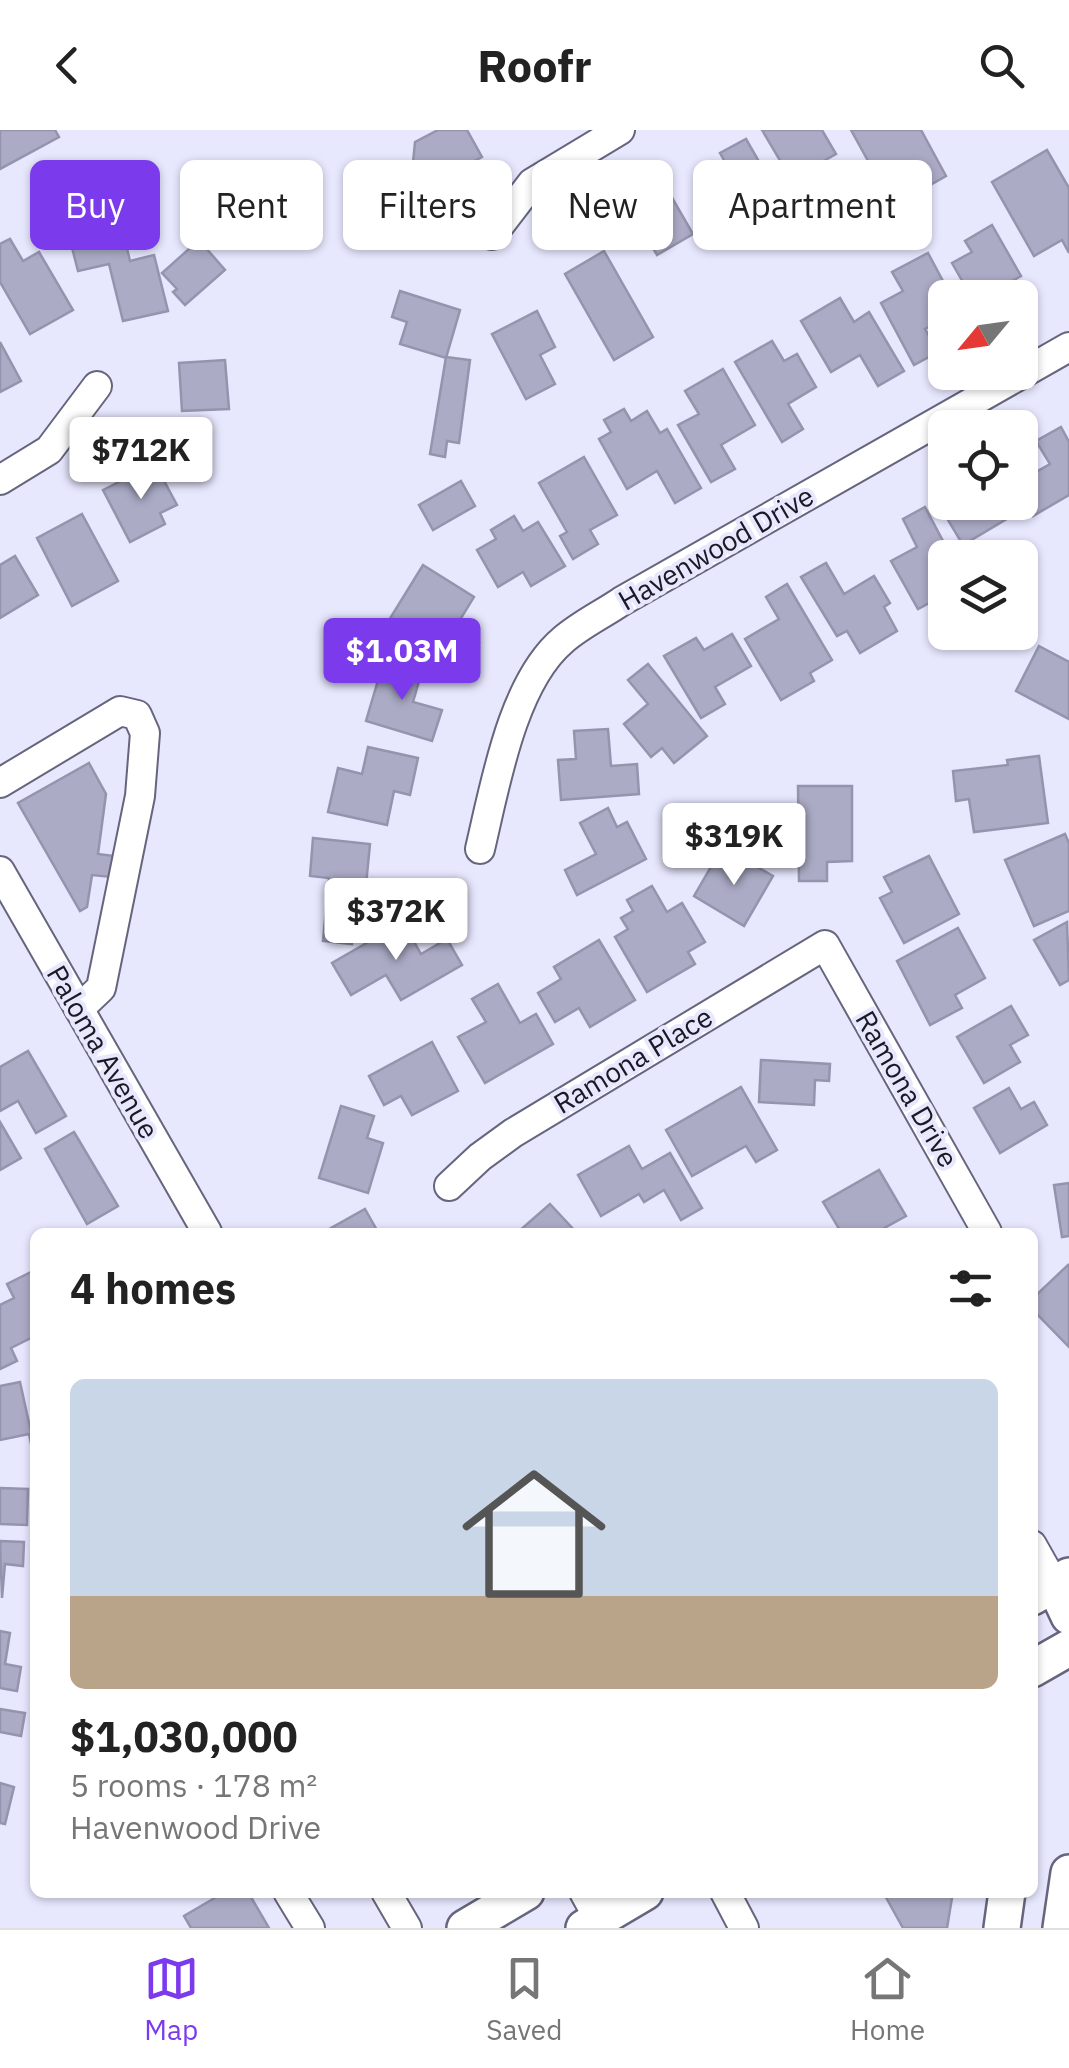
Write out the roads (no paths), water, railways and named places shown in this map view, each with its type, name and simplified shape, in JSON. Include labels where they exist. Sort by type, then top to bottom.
[{"type":"main road","points":[[1038,1666],[1069,1648]]},
{"type":"main road","points":[[465,1928],[516,1898]]},
{"type":"main road","points":[[589,1913],[628,1898]]},
{"type":"main road","points":[[1002,1928],[1006,1898]]},
{"type":"street","points":[[512,208],[532,182],[620,130]]},
{"type":"street","name":"Havenwood Drive","points":[[480,848],[500,766],[525,691],[561,641],[622,601],[1069,348]]},
{"type":"street","points":[[0,480],[50,450],[98,386]]},
{"type":"street","points":[[0,783],[120,711],[136,714],[145,733],[140,796],[102,988],[79,1010]]},
{"type":"street","name":"Paloma Avenue","points":[[0,871],[204,1228]]},
{"type":"street","name":"Ramona Place","points":[[450,1186],[480,1156],[514,1133],[824,945]]},
{"type":"street","name":"Ramona Drive","points":[[824,945],[985,1228]]},
{"type":"street","points":[[1038,1557],[1056,1593]]},
{"type":"street","points":[[292,1898],[310,1928]]},
{"type":"street","points":[[389,1898],[406,1928]]},
{"type":"street","points":[[727,1898],[744,1928]]}]
